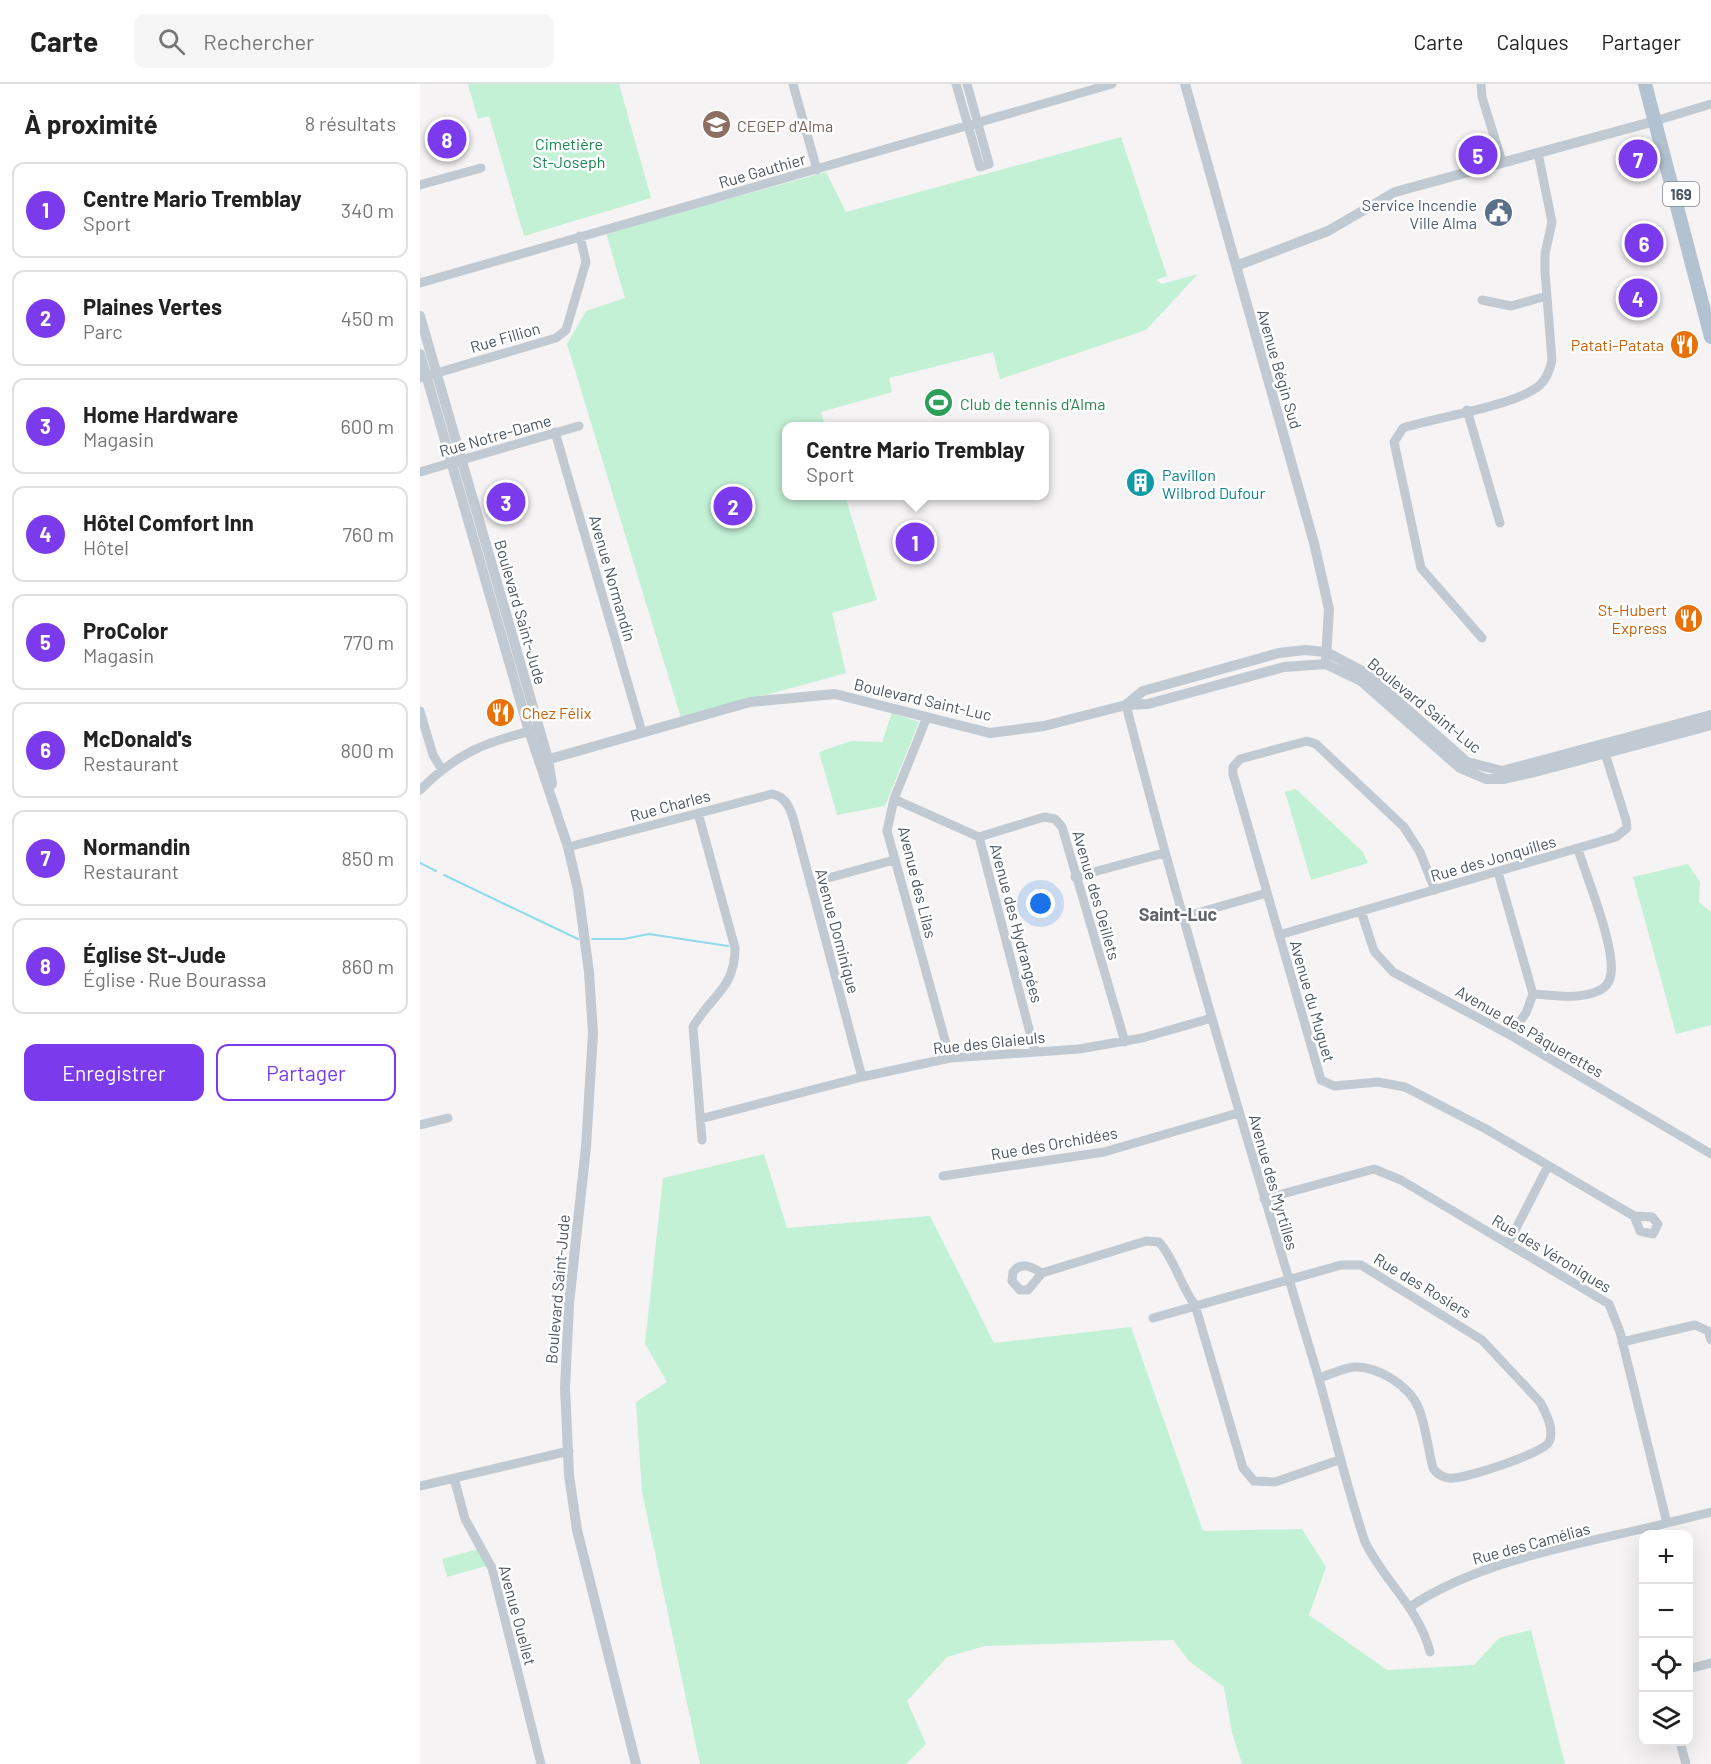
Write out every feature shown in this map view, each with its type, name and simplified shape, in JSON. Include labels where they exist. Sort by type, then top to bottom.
[{"type":"main road","name":"169","points":[[1645,84],[1658,121],[1711,304]]},
{"type":"main road","name":"169","points":[[1652,84],[1658,121],[1711,337]]},
{"type":"street","points":[[793,84],[817,170]]},
{"type":"street","points":[[956,84],[974,124]]},
{"type":"street","points":[[967,84],[974,124]]},
{"type":"street","name":"Rue Gauthier","points":[[420,283],[1112,84]]},
{"type":"street","name":"Avenue Bégin Sud","points":[[1185,84],[1319,565],[1329,609],[1326,658]]},
{"type":"street","points":[[1481,84],[1482,97],[1502,162]]},
{"type":"street","points":[[1236,266],[1328,231],[1395,192],[1658,121],[1711,104]]},
{"type":"street","points":[[1482,638],[1421,568],[1394,453],[1394,442],[1403,428],[1521,396],[1539,385],[1549,372],[1552,360],[1545,254],[1552,222],[1539,153]]},
{"type":"street","points":[[420,186],[481,168]]},
{"type":"street","name":"Rue Fillion","points":[[427,375],[556,338],[566,330],[586,262],[580,236]]},
{"type":"street","points":[[1482,300],[1511,306],[1547,296]]},
{"type":"street","name":"Boulevard Saint-Jude","points":[[420,316],[427,375]]},
{"type":"street","name":"Boulevard Saint-Jude","points":[[420,354],[456,462],[544,760],[578,890],[589,972],[593,1033],[586,1147],[569,1304],[565,1388],[569,1475],[576,1530],[636,1764]]},
{"type":"street","points":[[1467,411],[1500,523]]},
{"type":"street","name":"Rue Notre-Dame","points":[[420,472],[579,426]]},
{"type":"street","name":"Avenue Normandin","points":[[555,432],[642,732]]},
{"type":"street","name":"Boulevard Saint-Luc","points":[[544,760],[750,702],[835,694],[990,733],[1044,726],[1126,705],[1143,691],[1279,653],[1305,650],[1366,673],[1467,762],[1502,771],[1711,725]]},
{"type":"street","name":"Avenue des Myrtilles","points":[[1126,705],[1164,853],[1238,1113],[1365,1542],[1373,1558],[1410,1607],[1425,1633],[1430,1652]]},
{"type":"street","points":[[420,711],[433,755],[441,768]]},
{"type":"street","name":"Boulevard Saint-Luc","points":[[1604,748],[1711,715]]},
{"type":"street","name":"Avenue des Lilas","points":[[927,717],[894,799],[887,831],[950,1058]]},
{"type":"street","points":[[420,790],[441,768],[465,752],[534,730]]},
{"type":"street","name":"Avenue du Muguet","points":[[1435,890],[1420,852],[1404,827],[1316,744],[1307,741],[1240,759],[1233,767],[1321,1080],[1334,1086],[1378,1082],[1405,1087],[1437,1102],[1634,1216]]},
{"type":"street","name":"Rue des Jonquilles","points":[[1279,935],[1616,837],[1627,828],[1604,748]]},
{"type":"street","name":"Rue Charles","points":[[568,847],[772,794],[780,795]]},
{"type":"street","name":"Avenue Dominique","points":[[780,795],[787,802],[862,1077]]},
{"type":"street","points":[[894,799],[979,837]]},
{"type":"street","points":[[698,813],[735,948],[735,965],[731,978],[693,1027],[702,1140]]},
{"type":"street","name":"Avenue des Oeillets","points":[[979,837],[1044,817],[1055,819],[1062,827],[1125,1042]]},
{"type":"street","name":"Avenue des Hydrangées","points":[[979,837],[1035,1052]]},
{"type":"street","points":[[1533,994],[1582,995],[1598,991],[1608,984],[1611,973],[1606,939],[1578,849]]},
{"type":"street","points":[[1075,877],[1164,853]]},
{"type":"street","points":[[810,883],[894,860]]},
{"type":"street","points":[[1497,872],[1533,994],[1526,1013],[1510,1035]]},
{"type":"street","points":[[1183,917],[1267,893]]},
{"type":"street","name":"Avenue des Pâquerettes","points":[[1361,911],[1374,951],[1388,968],[1510,1035],[1711,1154]]},
{"type":"street","name":"Rue des Glaieuls","points":[[700,1119],[862,1077],[950,1058],[1079,1050],[1125,1042],[1212,1018]]},
{"type":"street","points":[[420,1113],[422,1125],[448,1118]]},
{"type":"street","name":"Rue des Orchidées","points":[[943,1176],[1104,1152],[1238,1113]]},
{"type":"street","points":[[1508,1244],[1548,1166]]},
{"type":"street","name":"Rue des Véroniques","points":[[1264,1199],[1374,1169],[1401,1180],[1609,1304],[1622,1342],[1667,1523]]},
{"type":"street","points":[[1042,1273],[1146,1241],[1158,1242],[1167,1251],[1186,1293],[1195,1305],[1243,1467],[1254,1481],[1275,1482],[1339,1460]]},
{"type":"street","name":"Rue des Rosiers","points":[[1153,1318],[1341,1265],[1360,1265],[1463,1325],[1482,1340],[1540,1402],[1549,1424],[1550,1442],[1543,1450],[1524,1457],[1452,1479],[1444,1477],[1433,1468],[1419,1408],[1409,1394],[1394,1381],[1380,1373],[1355,1367],[1318,1378]]},
{"type":"street","points":[[1622,1342],[1695,1325],[1708,1331],[1711,1340]]},
{"type":"street","points":[[420,1486],[568,1451]]},
{"type":"street","name":"Avenue Ouellet","points":[[454,1478],[465,1519],[492,1568],[541,1764]]},
{"type":"street","points":[[1667,1523],[1711,1512]]},
{"type":"street","name":"Rue des Camélias","points":[[1410,1607],[1438,1589],[1478,1571],[1667,1523]]},
{"type":"street","points":[[1693,1668],[1711,1663]]},
{"type":"street","points":[[1681,1746],[1686,1764]]},
{"type":"green space","name":"Cimetière St-Joseph","points":[[468,84],[619,84],[651,198],[524,236],[489,116],[478,119]]},
{"type":"green space","points":[[1121,137],[1167,276],[1156,280],[1162,284],[1198,274],[1146,330],[1000,379],[993,352],[889,378],[892,392],[821,412],[824,422],[782,422],[782,500],[846,500],[877,600],[832,613],[846,673],[681,718],[567,344],[586,311],[625,298],[606,233],[826,172],[846,212]]},
{"type":"green space","points":[[892,713],[919,722],[885,806],[837,815],[819,752],[851,741],[882,742]]},
{"type":"green space","points":[[1296,789],[1363,852],[1368,863],[1311,880],[1285,792]]},
{"type":"green space","points":[[1688,864],[1700,882],[1699,902],[1711,912],[1711,1025],[1676,1034],[1633,877]]},
{"type":"green space","points":[[764,1154],[787,1228],[930,1216],[994,1343],[1131,1327],[1203,1531],[1302,1529],[1326,1567],[1309,1615],[1387,1670],[1474,1665],[1499,1638],[1531,1630],[1565,1764],[1242,1764],[1232,1733],[1224,1687],[1189,1661],[1173,1640],[985,1646],[947,1657],[907,1701],[926,1744],[906,1764],[700,1764],[642,1492],[636,1402],[667,1382],[645,1344],[663,1178]]},
{"type":"green space","points":[[482,1548],[490,1565],[447,1577],[442,1559]]},
{"type":"waterway","points":[[420,863],[436,871]]},
{"type":"waterway","points":[[444,875],[578,939]]},
{"type":"waterway","points":[[592,939],[624,939],[649,934],[728,946]]},
{"type":"place","name":"CEGEP d'Alma","points":[[716,125]]},
{"type":"place","name":"Église St-Jude","points":[[447,139]]},
{"type":"place","name":"ProColor","points":[[1478,155]]},
{"type":"place","name":"Normandin","points":[[1638,159]]},
{"type":"place","name":"Service Incendie Ville Alma","points":[[1498,213]]},
{"type":"place","name":"McDonald's","points":[[1644,243]]},
{"type":"place","name":"Hôtel Comfort Inn","points":[[1638,298]]},
{"type":"place","name":"Patati-Patata","points":[[1685,344]]},
{"type":"place","name":"Club de tennis d'Alma","points":[[939,403]]},
{"type":"place","name":"Pavillon Wilbrod Dufour","points":[[1141,483]]},
{"type":"place","name":"Home Hardware","points":[[506,502]]},
{"type":"place","name":"Plaines Vertes","points":[[733,506]]},
{"type":"place","name":"Centre Mario Tremblay","points":[[915,542]]},
{"type":"place","name":"St-Hubert Express","points":[[1688,618]]},
{"type":"place","name":"Chez Félix","points":[[501,712]]},
{"type":"district","name":"Saint-Luc","points":[[1178,914]]}]
